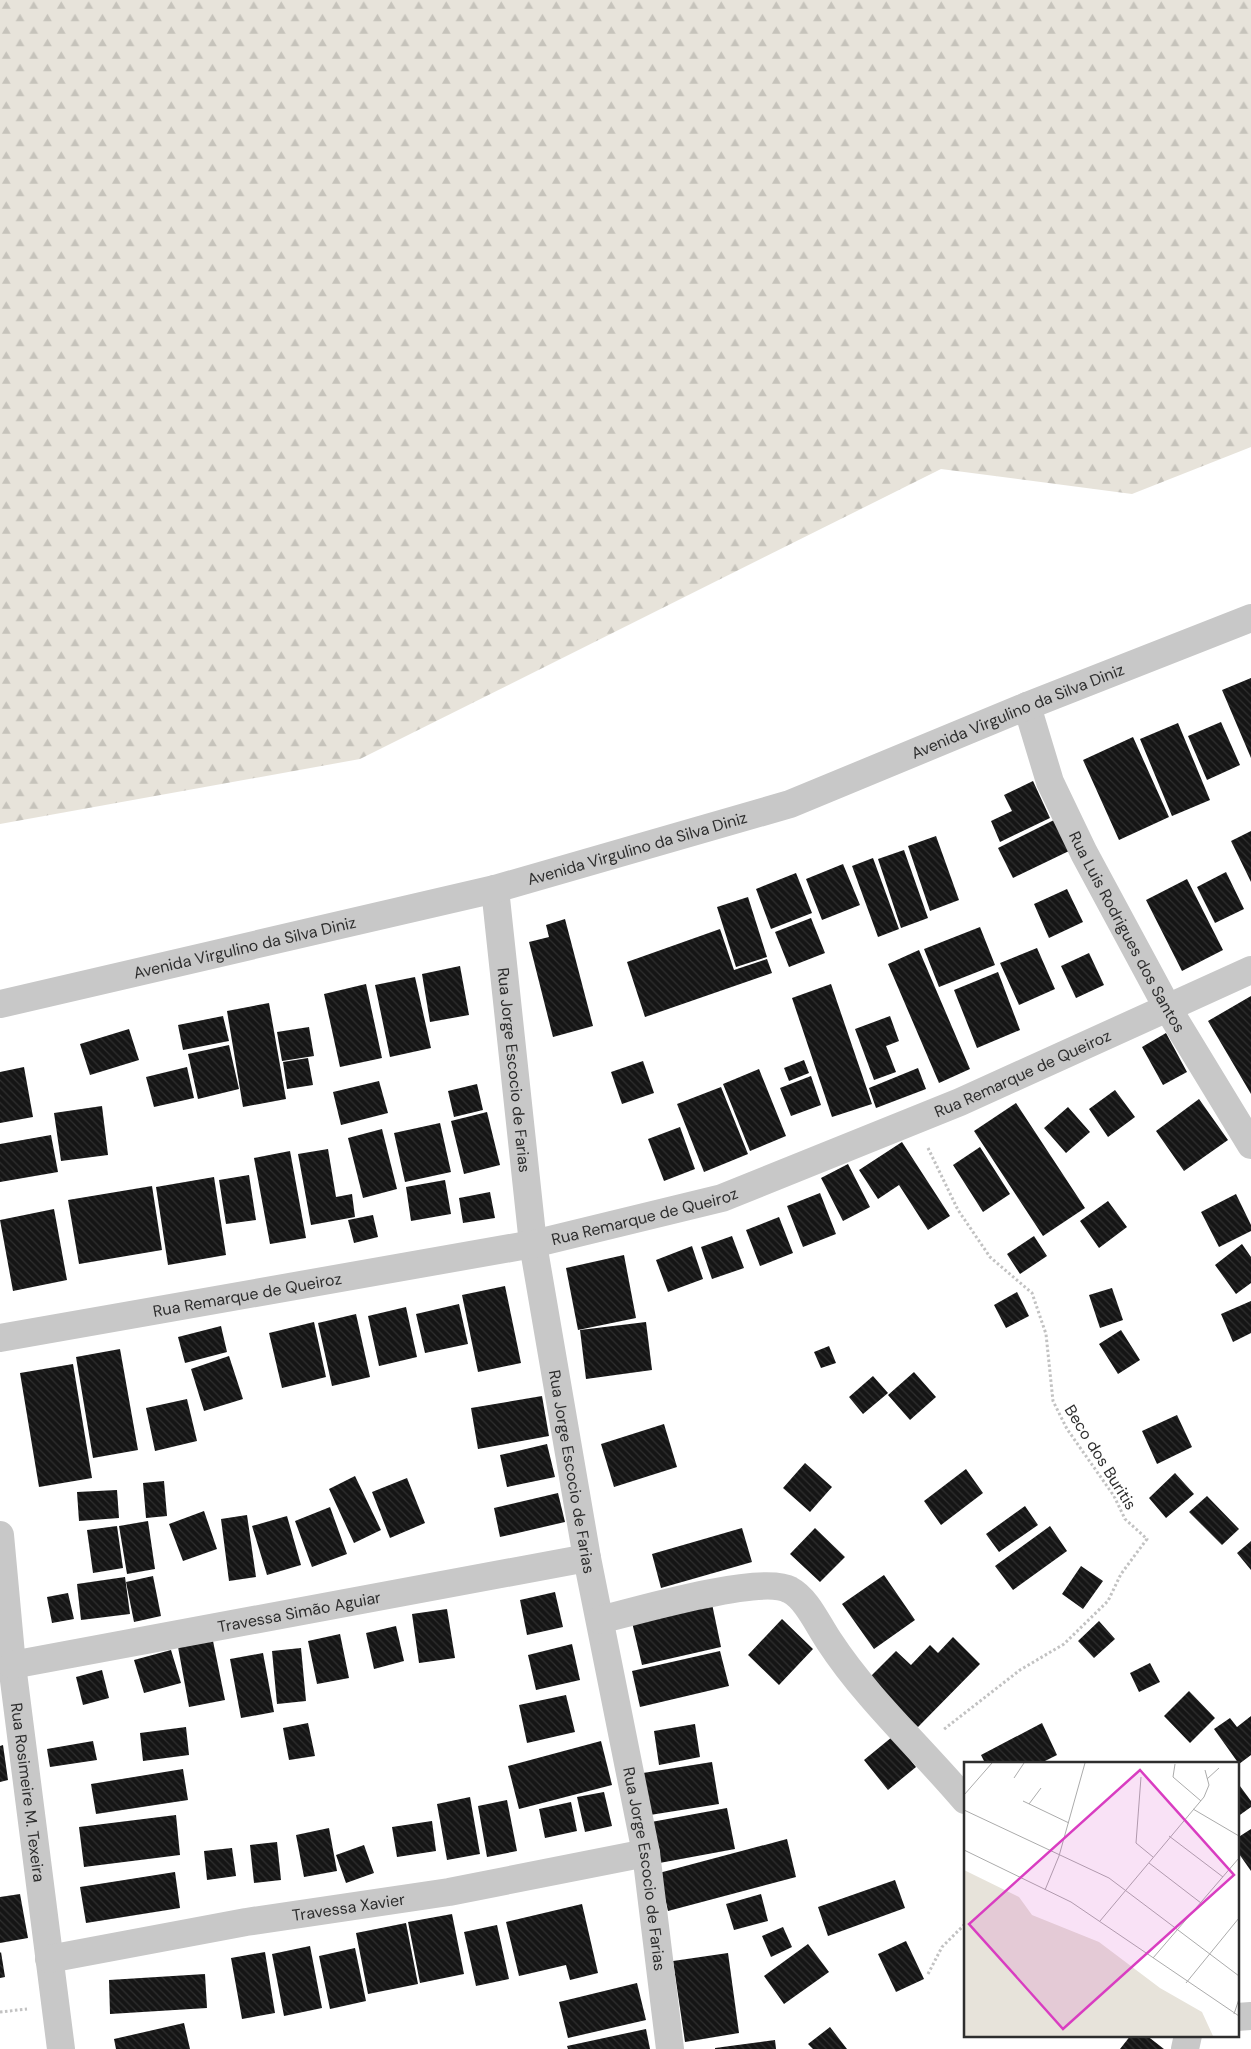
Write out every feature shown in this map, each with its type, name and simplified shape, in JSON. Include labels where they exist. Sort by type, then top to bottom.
[{"type":"street","name":"Avenida Virgulino da Silva Diniz","points":[[0,1004],[495,889],[790,804],[1027,706],[1251,618]]},
{"type":"street","name":"Rua Luis Rodrigues dos Santos","points":[[1027,706],[1050,782],[1084,852],[1167,1007],[1251,1145]]},
{"type":"street","name":"Rua Jorge Escocio de Farias","points":[[495,889],[533,1244],[588,1558],[646,1853],[670,2049]]},
{"type":"street","name":"Rua Remarque de Queiroz","points":[[0,1338],[533,1244],[722,1198],[918,1119],[1251,970]]},
{"type":"street","name":"Rua Rosimeire M. Texeira","points":[[0,1535],[12,1665],[61,2049]]},
{"type":"street","name":"Travessa Simão Aguiar","points":[[12,1665],[588,1558]]},
{"type":"street","points":[[600,1620],[745,1586],[789,1589],[801,1599],[838,1655],[882,1709],[921,1748],[964,1799]]},
{"type":"street","name":"Travessa Xavier","points":[[49,1959],[246,1922],[468,1888],[646,1853]]},
{"type":"street","points":[[1238,2017],[1251,2016]]},
{"type":"street","points":[[1186,2049],[1188,2036]]},
{"type":"path","name":"Beco dos Buritis","points":[[918,1119],[933,1161],[958,1210],[990,1256],[1032,1294],[1046,1334],[1053,1401],[1067,1429],[1114,1496],[1125,1519],[1147,1539],[1121,1574],[1108,1601],[1064,1644],[1020,1670],[921,1748]]},
{"type":"path","points":[[928,1974],[942,1947],[964,1925]]},
{"type":"green space","points":[[0,0],[1251,0],[1251,447],[1132,494],[941,469],[360,759],[0,824]]},
{"type":"building","points":[[1251,678],[1251,758],[1222,690]]},
{"type":"building","points":[[1221,722],[1240,765],[1207,780],[1188,736]]},
{"type":"building","points":[[1178,723],[1210,800],[1172,816],[1140,739]]},
{"type":"building","points":[[1133,737],[1169,817],[1119,840],[1083,760]]},
{"type":"building","points":[[1033,781],[1050,818],[1000,842],[991,821],[1012,811],[1004,795]]},
{"type":"building","points":[[1054,820],[1069,851],[1013,878],[998,848]]},
{"type":"building","points":[[1251,831],[1251,882],[1231,841]]},
{"type":"building","points":[[936,836],[959,900],[930,911],[908,846]]},
{"type":"building","points":[[904,850],[928,918],[901,928],[878,859]]},
{"type":"building","points":[[873,858],[899,929],[878,937],[852,866]]},
{"type":"building","points":[[843,864],[860,905],[822,920],[806,879]]},
{"type":"building","points":[[1226,872],[1244,909],[1215,923],[1197,887]]},
{"type":"building","points":[[796,873],[812,913],[771,929],[756,889]]},
{"type":"building","points":[[1187,879],[1223,950],[1182,971],[1146,900]]},
{"type":"building","points":[[1067,889],[1083,922],[1049,938],[1034,904]]},
{"type":"building","points":[[748,897],[767,957],[736,967],[717,907]]},
{"type":"building","points":[[811,918],[825,953],[789,967],[775,932]]},
{"type":"building","points":[[565,919],[593,1026],[553,1037],[529,942],[549,937],[546,925]]},
{"type":"building","points":[[980,927],[995,965],[939,987],[924,949]]},
{"type":"building","points":[[720,929],[734,970],[767,959],[772,973],[645,1017],[627,962]]},
{"type":"building","points":[[1037,948],[1055,989],[1019,1005],[1000,963]]},
{"type":"building","points":[[919,950],[970,1069],[939,1083],[888,964]]},
{"type":"building","points":[[1089,953],[1104,985],[1076,998],[1061,966]]},
{"type":"building","points":[[460,966],[469,1015],[430,1022],[422,974]]},
{"type":"building","points":[[998,972],[1020,1030],[977,1048],[954,990]]},
{"type":"building","points":[[415,977],[431,1048],[390,1057],[375,985]]},
{"type":"building","points":[[366,984],[382,1058],[340,1067],[324,994]]},
{"type":"building","points":[[831,984],[872,1104],[832,1117],[792,998]]},
{"type":"building","points":[[1251,996],[1251,1094],[1208,1021]]},
{"type":"building","points":[[269,1003],[286,1099],[243,1107],[227,1011]]},
{"type":"building","points":[[223,1016],[229,1041],[183,1050],[178,1025]]},
{"type":"building","points":[[890,1016],[899,1041],[886,1046],[896,1072],[874,1080],[855,1029]]},
{"type":"building","points":[[309,1027],[314,1056],[282,1061],[277,1032]]},
{"type":"building","points":[[129,1029],[139,1060],[90,1075],[80,1044]]},
{"type":"building","points":[[1166,1033],[1187,1072],[1163,1085],[1142,1047]]},
{"type":"building","points":[[229,1045],[239,1089],[198,1099],[188,1054]]},
{"type":"building","points":[[308,1058],[313,1085],[287,1089],[283,1062]]},
{"type":"building","points":[[804,1060],[809,1073],[789,1081],[784,1068]]},
{"type":"building","points":[[643,1061],[654,1093],[622,1104],[611,1072]]},
{"type":"building","points":[[24,1067],[33,1117],[0,1123],[0,1072]]},
{"type":"building","points":[[187,1067],[194,1098],[154,1107],[146,1077]]},
{"type":"building","points":[[918,1068],[926,1089],[876,1108],[869,1088]]},
{"type":"building","points":[[759,1069],[786,1136],[750,1151],[723,1084]]},
{"type":"building","points":[[811,1076],[821,1105],[791,1116],[780,1088]]},
{"type":"building","points":[[379,1081],[388,1113],[341,1125],[333,1092]]},
{"type":"building","points":[[477,1084],[483,1110],[454,1117],[448,1091]]},
{"type":"building","points":[[721,1087],[748,1154],[704,1172],[677,1104]]},
{"type":"building","points":[[1115,1090],[1135,1117],[1108,1137],[1089,1109]]},
{"type":"building","points":[[1199,1099],[1228,1140],[1184,1171],[1156,1131]]},
{"type":"building","points":[[1016,1103],[1085,1208],[1043,1236],[974,1131]]},
{"type":"building","points":[[102,1106],[108,1155],[61,1161],[54,1113]]},
{"type":"building","points":[[1068,1107],[1090,1132],[1066,1153],[1044,1128]]},
{"type":"building","points":[[487,1112],[500,1165],[464,1174],[451,1121]]},
{"type":"building","points":[[440,1123],[451,1172],[405,1182],[394,1133]]},
{"type":"building","points":[[680,1127],[695,1169],[664,1181],[648,1139]]},
{"type":"building","points":[[382,1129],[397,1189],[363,1198],[348,1138]]},
{"type":"building","points":[[51,1135],[58,1172],[0,1182],[0,1144]]},
{"type":"building","points":[[902,1142],[950,1216],[928,1230],[899,1185],[878,1199],[859,1170]]},
{"type":"building","points":[[980,1147],[1010,1194],[983,1212],[953,1165]]},
{"type":"building","points":[[328,1149],[336,1197],[352,1194],[355,1217],[311,1225],[298,1154]]},
{"type":"building","points":[[290,1151],[306,1238],[270,1244],[254,1158]]},
{"type":"building","points":[[848,1164],[870,1207],[843,1221],[821,1178]]},
{"type":"building","points":[[249,1175],[256,1220],[226,1224],[219,1180]]},
{"type":"building","points":[[214,1177],[226,1255],[168,1265],[156,1187]]},
{"type":"building","points":[[445,1180],[451,1214],[411,1221],[406,1187]]},
{"type":"building","points":[[152,1186],[162,1250],[79,1264],[68,1200]]},
{"type":"building","points":[[490,1192],[495,1218],[463,1223],[459,1198]]},
{"type":"building","points":[[820,1193],[836,1234],[803,1247],[787,1206]]},
{"type":"building","points":[[1236,1194],[1251,1225],[1251,1231],[1219,1247],[1201,1212]]},
{"type":"building","points":[[1108,1201],[1127,1227],[1099,1248],[1080,1221]]},
{"type":"building","points":[[54,1209],[67,1280],[13,1291],[0,1220]]},
{"type":"building","points":[[373,1215],[378,1237],[354,1243],[348,1220]]},
{"type":"building","points":[[779,1217],[793,1253],[760,1266],[746,1230]]},
{"type":"building","points":[[732,1236],[744,1268],[712,1279],[701,1247]]},
{"type":"building","points":[[1034,1236],[1047,1256],[1020,1274],[1007,1254]]},
{"type":"building","points":[[1242,1244],[1251,1257],[1251,1283],[1236,1294],[1215,1265]]},
{"type":"building","points":[[692,1246],[703,1279],[668,1292],[656,1260]]},
{"type":"building","points":[[624,1255],[636,1318],[578,1330],[566,1268]]},
{"type":"building","points":[[505,1286],[521,1363],[478,1372],[462,1295]]},
{"type":"building","points":[[1112,1288],[1123,1320],[1100,1328],[1089,1295]]},
{"type":"building","points":[[1017,1292],[1029,1316],[1006,1328],[994,1305]]},
{"type":"building","points":[[1251,1301],[1251,1333],[1233,1342],[1221,1314]]},
{"type":"building","points":[[459,1304],[468,1344],[425,1353],[416,1314]]},
{"type":"building","points":[[406,1307],[417,1357],[379,1366],[368,1316]]},
{"type":"building","points":[[356,1314],[370,1377],[332,1386],[318,1323]]},
{"type":"building","points":[[314,1322],[326,1377],[282,1388],[269,1333]]},
{"type":"building","points":[[646,1322],[652,1370],[586,1379],[580,1330]]},
{"type":"building","points":[[221,1326],[227,1352],[185,1363],[178,1337]]},
{"type":"building","points":[[1121,1330],[1140,1360],[1118,1374],[1099,1344]]},
{"type":"building","points":[[829,1346],[836,1363],[821,1368],[814,1352]]},
{"type":"building","points":[[120,1349],[138,1450],[93,1458],[76,1357]]},
{"type":"building","points":[[229,1356],[243,1399],[204,1411],[191,1369]]},
{"type":"building","points":[[73,1364],[92,1478],[39,1487],[20,1373]]},
{"type":"building","points":[[914,1372],[936,1397],[910,1420],[888,1395]]},
{"type":"building","points":[[873,1376],[888,1393],[863,1414],[849,1397]]},
{"type":"building","points":[[542,1396],[549,1436],[478,1449],[471,1408]]},
{"type":"building","points":[[187,1399],[197,1441],[155,1451],[146,1408]]},
{"type":"building","points":[[1177,1415],[1192,1447],[1157,1464],[1142,1431]]},
{"type":"building","points":[[664,1424],[677,1467],[614,1487],[601,1444]]},
{"type":"building","points":[[547,1444],[555,1477],[507,1487],[500,1455]]},
{"type":"building","points":[[805,1463],[832,1487],[810,1512],[783,1488]]},
{"type":"building","points":[[966,1469],[983,1493],[941,1525],[924,1501]]},
{"type":"building","points":[[1175,1473],[1194,1494],[1166,1518],[1149,1498]]},
{"type":"building","points":[[355,1476],[381,1530],[354,1543],[329,1489]]},
{"type":"building","points":[[407,1478],[425,1523],[390,1538],[372,1492]]},
{"type":"building","points":[[164,1481],[167,1516],[146,1518],[143,1483]]},
{"type":"building","points":[[117,1490],[119,1518],[79,1521],[77,1492]]},
{"type":"building","points":[[558,1493],[565,1522],[500,1537],[494,1508]]},
{"type":"building","points":[[1207,1496],[1239,1529],[1222,1545],[1189,1512]]},
{"type":"building","points":[[1025,1506],[1038,1525],[999,1552],[986,1534]]},
{"type":"building","points":[[330,1507],[347,1554],[312,1567],[295,1521]]},
{"type":"building","points":[[204,1511],[217,1549],[183,1561],[169,1524]]},
{"type":"building","points":[[247,1515],[256,1577],[229,1581],[221,1519]]},
{"type":"building","points":[[287,1516],[301,1565],[267,1575],[252,1526]]},
{"type":"building","points":[[148,1521],[155,1569],[127,1574],[119,1526]]},
{"type":"building","points":[[117,1526],[123,1568],[93,1573],[87,1530]]},
{"type":"building","points":[[1050,1526],[1067,1551],[1013,1590],[995,1566]]},
{"type":"building","points":[[742,1528],[752,1562],[661,1588],[652,1554]]},
{"type":"building","points":[[815,1528],[845,1557],[820,1582],[790,1554]]},
{"type":"building","points":[[1251,1541],[1251,1570],[1237,1553]]},
{"type":"building","points":[[1081,1566],[1103,1581],[1083,1609],[1062,1594]]},
{"type":"building","points":[[884,1575],[915,1620],[874,1649],[842,1604]]},
{"type":"building","points":[[153,1576],[161,1616],[134,1622],[126,1582]]},
{"type":"building","points":[[125,1577],[130,1614],[81,1620],[77,1584]]},
{"type":"building","points":[[555,1592],[563,1627],[527,1635],[520,1600]]},
{"type":"building","points":[[68,1593],[74,1619],[52,1623],[47,1597]]},
{"type":"building","points":[[711,1599],[721,1647],[642,1665],[631,1618]]},
{"type":"building","points":[[447,1609],[455,1658],[419,1663],[412,1614]]},
{"type":"building","points":[[782,1619],[813,1649],[779,1685],[748,1655]]},
{"type":"building","points":[[1099,1621],[1115,1639],[1094,1658],[1078,1641]]},
{"type":"building","points":[[396,1626],[404,1661],[374,1669],[366,1633]]},
{"type":"building","points":[[340,1634],[349,1678],[317,1684],[308,1641]]},
{"type":"building","points":[[953,1637],[980,1664],[918,1727],[868,1679],[896,1651],[911,1665],[930,1645],[938,1653]]},
{"type":"building","points":[[213,1641],[225,1700],[189,1707],[178,1647]]},
{"type":"building","points":[[572,1644],[580,1680],[536,1690],[528,1655]]},
{"type":"building","points":[[301,1648],[306,1701],[277,1704],[272,1651]]},
{"type":"building","points":[[171,1650],[181,1683],[144,1693],[134,1660]]},
{"type":"building","points":[[720,1651],[729,1686],[640,1707],[632,1671]]},
{"type":"building","points":[[263,1653],[274,1712],[241,1718],[230,1659]]},
{"type":"building","points":[[1150,1663],[1160,1682],[1139,1692],[1130,1673]]},
{"type":"building","points":[[102,1670],[109,1698],[83,1705],[76,1677]]},
{"type":"building","points":[[1189,1691],[1215,1718],[1190,1743],[1164,1716]]},
{"type":"building","points":[[566,1695],[575,1732],[527,1743],[519,1705]]},
{"type":"building","points":[[1251,1716],[1251,1755],[1239,1764],[1214,1729],[1230,1718],[1237,1727]]},
{"type":"building","points":[[308,1723],[315,1756],[289,1760],[283,1728]]},
{"type":"building","points":[[1042,1723],[1057,1755],[1043,1762],[984,1762],[981,1755]]},
{"type":"building","points":[[695,1724],[700,1757],[659,1765],[654,1731]]},
{"type":"building","points":[[186,1727],[189,1755],[143,1761],[140,1733]]},
{"type":"building","points":[[892,1737],[916,1767],[888,1790],[864,1760]]},
{"type":"building","points":[[93,1741],[97,1760],[50,1767],[47,1749]]},
{"type":"building","points":[[601,1741],[612,1785],[519,1809],[508,1766]]},
{"type":"building","points":[[3,1745],[8,1780],[0,1782],[0,1746]]},
{"type":"building","points":[[712,1762],[719,1804],[650,1815],[643,1773]]},
{"type":"building","points":[[183,1769],[188,1800],[96,1814],[91,1784]]},
{"type":"building","points":[[1238,1783],[1251,1801],[1251,1807],[1238,1816]]},
{"type":"building","points":[[604,1792],[612,1826],[585,1832],[577,1797]]},
{"type":"building","points":[[470,1797],[480,1854],[447,1860],[437,1804]]},
{"type":"building","points":[[507,1800],[517,1851],[487,1857],[478,1806]]},
{"type":"building","points":[[571,1802],[577,1831],[545,1838],[539,1809]]},
{"type":"building","points":[[727,1808],[735,1849],[654,1864],[646,1823]]},
{"type":"building","points":[[176,1815],[180,1855],[84,1867],[79,1827]]},
{"type":"building","points":[[432,1821],[436,1851],[397,1857],[392,1827]]},
{"type":"building","points":[[329,1828],[337,1871],[304,1877],[296,1835]]},
{"type":"building","points":[[1251,1829],[1251,1871],[1238,1852],[1238,1837]]},
{"type":"building","points":[[787,1839],[796,1877],[668,1911],[659,1873]]},
{"type":"building","points":[[277,1842],[281,1880],[254,1883],[250,1845]]},
{"type":"building","points":[[364,1845],[374,1873],[346,1883],[336,1855]]},
{"type":"building","points":[[232,1848],[236,1876],[207,1880],[204,1851]]},
{"type":"building","points":[[175,1872],[180,1908],[86,1923],[80,1887]]},
{"type":"building","points":[[895,1880],[905,1908],[828,1936],[818,1907]]},
{"type":"building","points":[[20,1894],[28,1938],[0,1943],[0,1897]]},
{"type":"building","points":[[761,1894],[768,1921],[734,1930],[726,1904]]},
{"type":"building","points":[[582,1904],[598,1973],[570,1980],[566,1965],[519,1976],[506,1922]]},
{"type":"building","points":[[452,1914],[464,1974],[420,1983],[408,1922]]},
{"type":"building","points":[[406,1923],[418,1984],[368,1994],[356,1933]]},
{"type":"building","points":[[497,1925],[509,1979],[476,1986],[464,1932]]},
{"type":"building","points":[[783,1927],[792,1947],[771,1957],[762,1936]]},
{"type":"building","points":[[906,1941],[924,1979],[896,1992],[878,1954]]},
{"type":"building","points":[[808,1944],[829,1972],[784,2004],[764,1976]]},
{"type":"building","points":[[310,1946],[322,2008],[284,2016],[272,1954]]},
{"type":"building","points":[[355,1948],[366,2001],[330,2009],[319,1956]]},
{"type":"building","points":[[265,1952],[275,2013],[242,2019],[231,1958]]},
{"type":"building","points":[[0,1953],[5,1977],[0,1978]]},
{"type":"building","points":[[728,1953],[739,2033],[685,2042],[673,1961]]},
{"type":"building","points":[[205,1974],[207,2008],[110,2014],[109,1980]]},
{"type":"building","points":[[637,1983],[646,2020],[568,2038],[559,2002]]},
{"type":"building","points":[[184,2023],[190,2049],[116,2049],[114,2039]]},
{"type":"building","points":[[830,2027],[847,2049],[813,2049],[808,2044]]},
{"type":"building","points":[[646,2029],[650,2049],[568,2049],[567,2046]]},
{"type":"building","points":[[1130,2036],[1147,2036],[1164,2049],[1120,2049]]},
{"type":"building","points":[[775,2040],[776,2049],[715,2049],[715,2048]]}]
